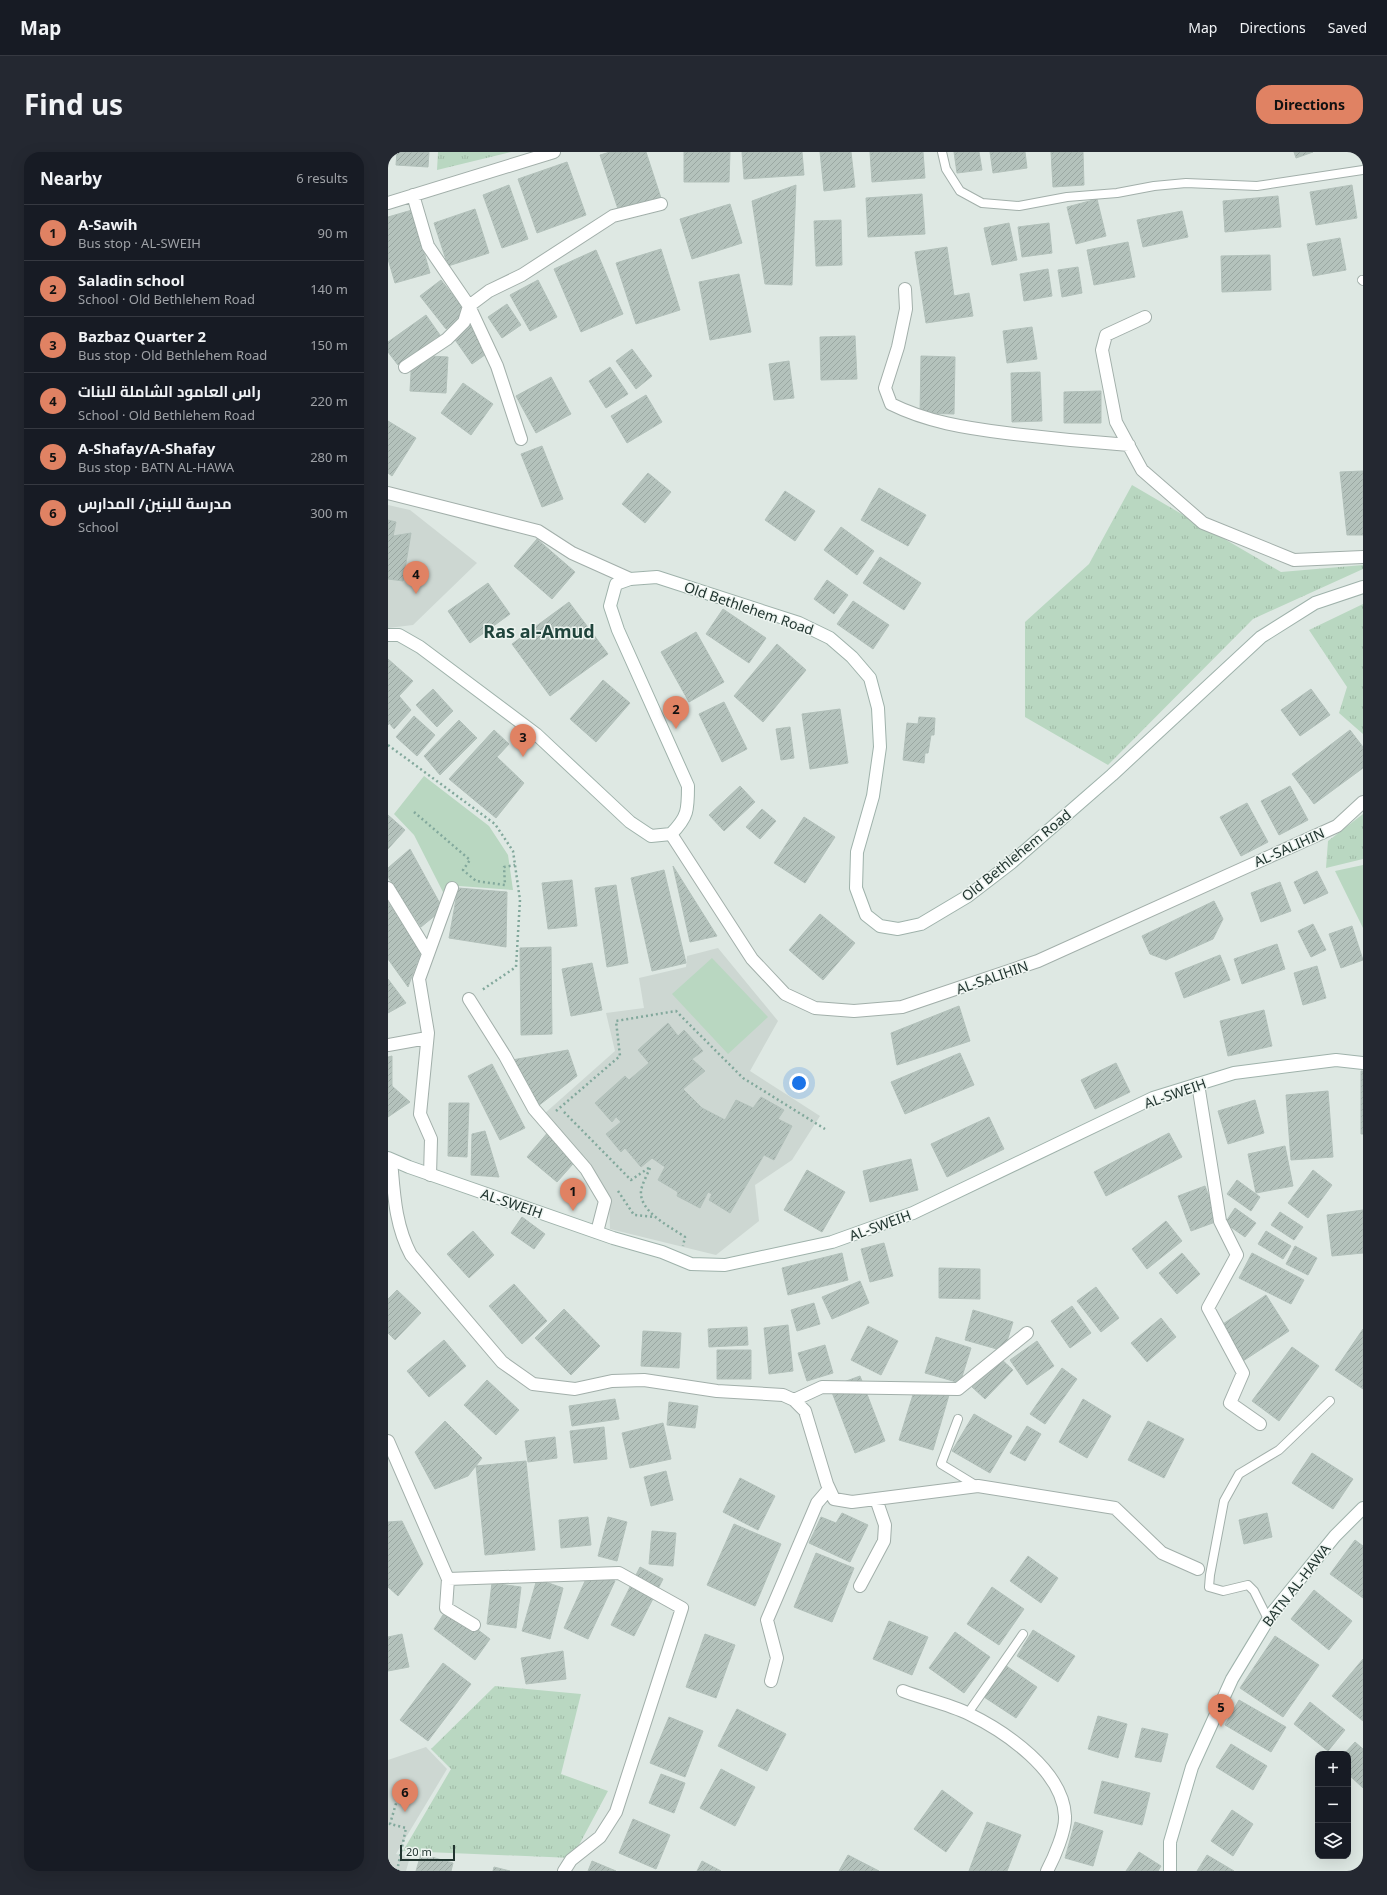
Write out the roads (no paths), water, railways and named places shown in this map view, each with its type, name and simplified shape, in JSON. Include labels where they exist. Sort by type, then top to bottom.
[{"type":"street","points":[[388,203],[554,152]]},
{"type":"street","points":[[413,195],[428,246],[469,306],[497,366],[521,439]]},
{"type":"street","points":[[405,367],[447,339],[464,322],[469,306],[488,291],[522,276],[613,216],[661,204]]},
{"type":"street","points":[[905,289],[906,309],[903,324],[898,347],[885,388],[891,404],[906,412],[954,426],[1058,440],[1128,445]]},
{"type":"street","points":[[1145,317],[1106,335],[1102,350],[1116,422],[1142,470],[1203,523],[1294,560],[1363,557]]},
{"type":"street","points":[[388,493],[538,530],[572,553],[630,579]]},
{"type":"street","name":"Old Bethlehem Road","points":[[671,834],[684,821],[688,804],[688,786],[618,630],[610,606],[616,584],[630,579],[657,577],[800,623],[830,638],[852,657],[870,678],[878,708],[880,747],[872,796],[857,852],[856,888],[866,915],[880,926],[898,929],[921,924],[968,896],[1011,863],[1112,775],[1261,637],[1314,603],[1363,587]]},
{"type":"street","points":[[388,635],[399,635],[420,646],[536,734],[630,822],[651,836],[671,834]]},
{"type":"street","name":"AL-SALIHIN","points":[[671,834],[752,959],[785,994],[815,1008],[854,1011],[902,1007],[1038,961],[1337,826],[1363,802]]},
{"type":"street","points":[[388,888],[428,953]]},
{"type":"street","points":[[430,1175],[431,1139],[420,1114],[428,1033],[419,979],[452,888]]},
{"type":"street","points":[[469,999],[505,1056],[534,1109],[586,1168],[605,1201],[597,1232]]},
{"type":"street","points":[[388,1045],[427,1038]]},
{"type":"street","name":"AL-SWEIH","points":[[389,1159],[430,1175],[597,1232],[662,1252],[691,1264],[725,1265],[832,1242],[913,1213],[1153,1098],[1234,1074],[1286,1065],[1336,1060],[1363,1063]]},
{"type":"street","points":[[1198,1084],[1220,1221],[1238,1255],[1208,1308],[1243,1373],[1230,1403],[1260,1424]]},
{"type":"street","points":[[389,1159],[395,1212],[403,1239],[412,1254],[502,1362],[533,1384],[575,1389],[612,1381],[644,1380],[717,1391],[783,1395],[794,1400],[804,1411],[829,1489],[834,1499],[852,1502],[978,1486],[1115,1508],[1162,1553],[1198,1570]]},
{"type":"street","points":[[794,1400],[822,1387],[958,1389],[1027,1333]]},
{"type":"street","points":[[388,1442],[448,1579],[446,1608],[474,1625]]},
{"type":"street","points":[[771,1681],[777,1658],[767,1620],[818,1503],[829,1489]]},
{"type":"street","points":[[860,1586],[884,1541],[885,1525],[876,1499]]},
{"type":"street","name":"BATN AL-HAWA","points":[[1170,1871],[1170,1842],[1192,1767],[1232,1679],[1268,1619],[1335,1536],[1363,1508]]},
{"type":"street","points":[[448,1579],[619,1574],[682,1608],[616,1812],[600,1837],[571,1860],[564,1871]]},
{"type":"street","points":[[903,1691],[968,1713],[1006,1735],[1036,1761],[1050,1776],[1060,1796],[1065,1817],[1061,1836],[1047,1871]]},
{"type":"lane","points":[[942,152],[946,169],[960,191],[982,203],[1019,206],[1067,197],[1117,193],[1154,186],[1186,183],[1258,186],[1363,170]]},
{"type":"lane","points":[[1268,1619],[1254,1591],[1248,1585],[1223,1591],[1210,1587],[1210,1575],[1224,1500],[1239,1474],[1279,1450],[1330,1401]]},
{"type":"lane","points":[[958,1419],[941,1464],[978,1486]]},
{"type":"lane","points":[[968,1713],[1023,1634]]},
{"type":"place","name":"راس العامود الشاملة للبنات","points":[[416,594]]},
{"type":"place","name":"Saladin school","points":[[676,729]]},
{"type":"place","name":"Bazbaz Quarter 2","points":[[523,757]]},
{"type":"place","name":"A-Sawih","points":[[573,1211]]},
{"type":"place","name":"A-Shafay/A-Shafay","points":[[1221,1727]]},
{"type":"place","name":"مدرسة للبنين/ المدارس","points":[[405,1812]]},
{"type":"district","name":"Ras al-Amud","points":[[539,631]]}]
